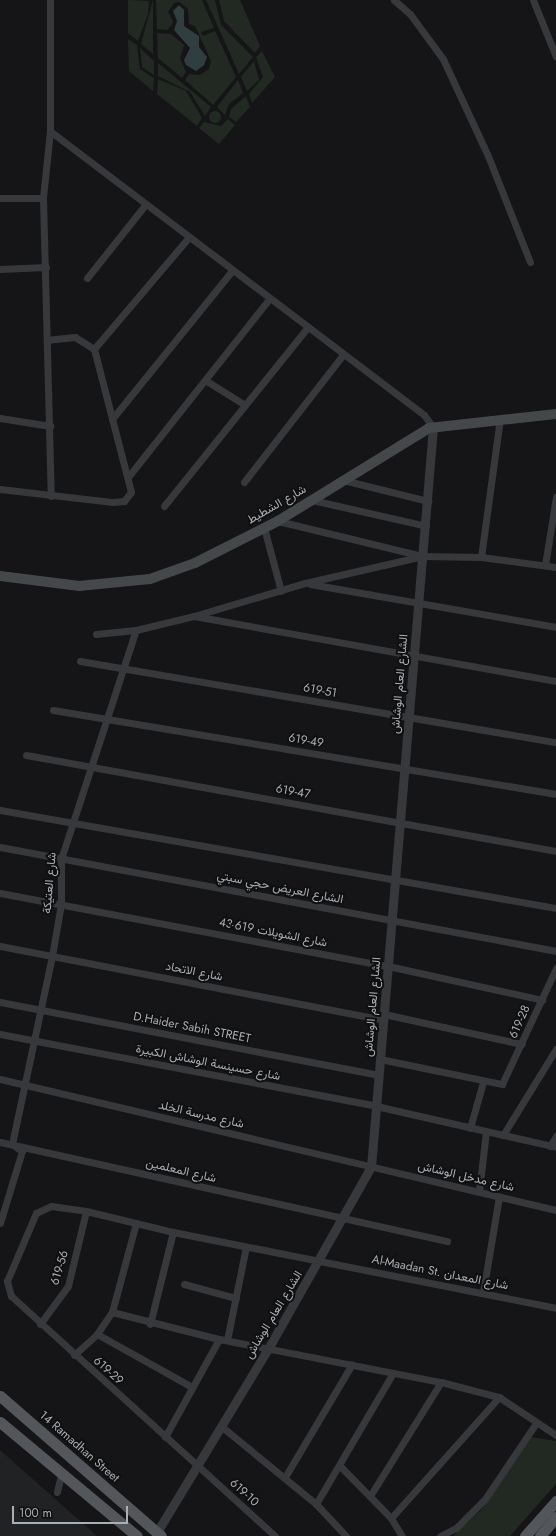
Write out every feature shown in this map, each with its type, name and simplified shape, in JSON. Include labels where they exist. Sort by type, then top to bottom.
[{"type":"main road","name":"شارع الشطيط","points":[[0,576],[61,585],[135,583],[195,563],[278,521],[400,443],[433,427],[556,414]]},
{"type":"main road","name":"14 Ramadhan Street","points":[[0,1396],[160,1535]]},
{"type":"main road","points":[[0,1422],[136,1536]]},
{"type":"main road","points":[[525,1536],[556,1501]]},
{"type":"main road","points":[[540,1536],[554,1522]]},
{"type":"street","points":[[50,0],[50,131],[43,198],[51,496]]},
{"type":"street","points":[[394,0],[410,14],[443,59],[488,156],[530,262]]},
{"type":"street","points":[[533,0],[556,57]]},
{"type":"street","points":[[50,131],[268,299],[424,415],[433,427]]},
{"type":"street","points":[[0,198],[43,198]]},
{"type":"street","points":[[87,278],[145,205]]},
{"type":"street","points":[[94,349],[188,238]]},
{"type":"street","points":[[0,269],[46,267]]},
{"type":"street","points":[[112,419],[232,271]]},
{"type":"street","points":[[128,478],[268,299]]},
{"type":"street","points":[[164,506],[307,328]]},
{"type":"street","points":[[0,489],[51,496],[124,501],[131,492],[94,349],[75,337],[48,340]]},
{"type":"street","points":[[244,482],[343,355]]},
{"type":"street","points":[[205,380],[245,405]]},
{"type":"street","points":[[0,418],[50,426]]},
{"type":"street","points":[[482,557],[500,419]]},
{"type":"street","name":"الشارع العام الوشاش","points":[[160,1535],[221,1426],[344,1219],[371,1167],[424,556],[433,427]]},
{"type":"street","points":[[344,480],[428,501]]},
{"type":"street","points":[[545,565],[556,497]]},
{"type":"street","points":[[312,500],[426,526]]},
{"type":"street","points":[[278,521],[424,556],[482,557],[556,567]]},
{"type":"street","points":[[264,528],[281,590]]},
{"type":"street","points":[[96,634],[136,630],[194,616],[305,583],[424,556]]},
{"type":"street","points":[[305,583],[556,627]]},
{"type":"street","points":[[194,616],[556,681]]},
{"type":"street","name":"شارع العتيکة","points":[[12,1144],[26,1085],[61,904],[61,859],[108,720],[136,630]]},
{"type":"street","name":"619-51","points":[[80,661],[410,717],[556,740]]},
{"type":"street","name":"619-49","points":[[53,710],[556,794]]},
{"type":"street","name":"619-47","points":[[26,755],[556,850]]},
{"type":"street","points":[[0,810],[556,908]]},
{"type":"street","name":"الشارع العريض حجي سبتي","points":[[0,848],[556,951]]},
{"type":"street","name":"شارع الشويلات 619-43","points":[[0,893],[388,966],[542,1000]]},
{"type":"street","name":"شارع الاتحاد","points":[[0,946],[522,1044]]},
{"type":"street","name":"619-28","points":[[483,1082],[502,1084],[522,1044],[556,968]]},
{"type":"street","name":"D.Haider Sabih STREET","points":[[0,1002],[379,1075]]},
{"type":"street","name":"شارع حسينسة الوشاش الكبيرة","points":[[0,1034],[376,1106],[553,1146]]},
{"type":"street","points":[[503,1135],[556,1049]]},
{"type":"street","points":[[380,1059],[483,1082],[470,1128]]},
{"type":"street","name":"شارع مدرسة الخلد","points":[[0,1079],[371,1167]]},
{"type":"street","points":[[479,1191],[486,1131]]},
{"type":"street","points":[[553,1146],[556,1136]]},
{"type":"street","name":"شارع المعلمين","points":[[0,1142],[447,1241]]},
{"type":"street","points":[[0,1223],[22,1151],[12,1144]]},
{"type":"street","name":"شارع مدخل الوشاش","points":[[371,1167],[556,1210]]},
{"type":"street","points":[[483,1292],[499,1196]]},
{"type":"street","name":"Al-Maadan St. شارع المعدان","points":[[7,1289],[7,1281],[36,1213],[51,1206],[86,1211],[173,1232],[319,1262],[483,1292],[556,1308]]},
{"type":"street","name":"619-56","points":[[40,1324],[68,1286],[86,1211]]},
{"type":"street","points":[[74,1355],[97,1334],[112,1312],[136,1223]]},
{"type":"street","points":[[150,1324],[173,1232]]},
{"type":"street","points":[[227,1340],[246,1247]]},
{"type":"street","points":[[184,1284],[236,1298]]},
{"type":"street","name":"619-29","points":[[7,1289],[40,1324],[198,1467]]},
{"type":"street","points":[[112,1312],[150,1324],[219,1339],[269,1347],[441,1382],[499,1397],[556,1435]]},
{"type":"street","points":[[97,1334],[192,1387]]},
{"type":"street","points":[[165,1437],[219,1339]]},
{"type":"street","points":[[285,1477],[352,1364]]},
{"type":"street","points":[[316,1504],[340,1466],[393,1373]]},
{"type":"street","points":[[370,1496],[441,1382]]},
{"type":"street","points":[[391,1518],[499,1397]]},
{"type":"street","points":[[440,1536],[456,1528],[485,1499],[536,1423]]},
{"type":"street","points":[[221,1426],[316,1504],[346,1536]]},
{"type":"street","points":[[340,1466],[391,1518],[402,1536]]},
{"type":"street","name":"619-10","points":[[198,1467],[275,1536]]},
{"type":"street","points":[[57,1492],[61,1474]]},
{"type":"shaded area","points":[[128,0],[149,1],[148,14],[138,41],[128,33]]},
{"type":"shaded area","points":[[153,0],[153,54],[141,44]]},
{"type":"shaded area","points":[[156,0],[202,0],[214,28],[201,32],[203,36],[215,31],[236,77],[213,105],[185,80],[189,74],[200,75],[209,69],[211,61],[195,26],[189,24],[188,9],[179,2],[174,3],[168,12],[173,21],[171,26],[167,30],[157,29]]},
{"type":"shaded area","points":[[206,0],[215,0],[221,25],[253,57],[239,74]]},
{"type":"shaded area","points":[[219,0],[240,0],[260,46],[255,53],[224,21]]},
{"type":"shaded area","points":[[179,5],[184,10],[184,26],[199,36],[199,47],[207,57],[204,65],[196,71],[186,65],[184,60],[190,48],[174,30],[177,21],[173,11]]},
{"type":"shaded area","points":[[157,33],[171,34],[184,45],[180,58],[186,72],[182,78],[158,58]]},
{"type":"shaded area","points":[[128,39],[137,45],[140,69],[154,78],[153,91],[129,71]]},
{"type":"shaded area","points":[[140,48],[154,61],[154,75],[142,67]]},
{"type":"shaded area","points":[[262,51],[275,77],[252,103],[249,94],[263,77],[256,57]]},
{"type":"shaded area","points":[[254,61],[259,80],[247,91],[241,77]]},
{"type":"shaded area","points":[[158,63],[211,107],[205,116],[190,92],[158,76]]},
{"type":"shaded area","points":[[158,79],[186,91],[202,118],[197,126],[157,94]]},
{"type":"shaded area","points":[[238,80],[243,93],[229,104],[225,115],[217,107]]},
{"type":"shaded area","points":[[246,96],[250,107],[236,122],[229,117],[231,109]]},
{"type":"shaded area","points":[[213,111],[217,111],[221,117],[217,123],[213,123],[209,119],[209,115]]},
{"type":"shaded area","points":[[228,119],[235,125],[219,144],[199,128],[204,122],[221,126]]},
{"type":"shaded area","points":[[531,1437],[556,1441],[556,1484],[510,1536],[453,1536],[482,1509]]},
{"type":"shaded area","points":[[0,1450],[97,1536],[0,1536]]}]
